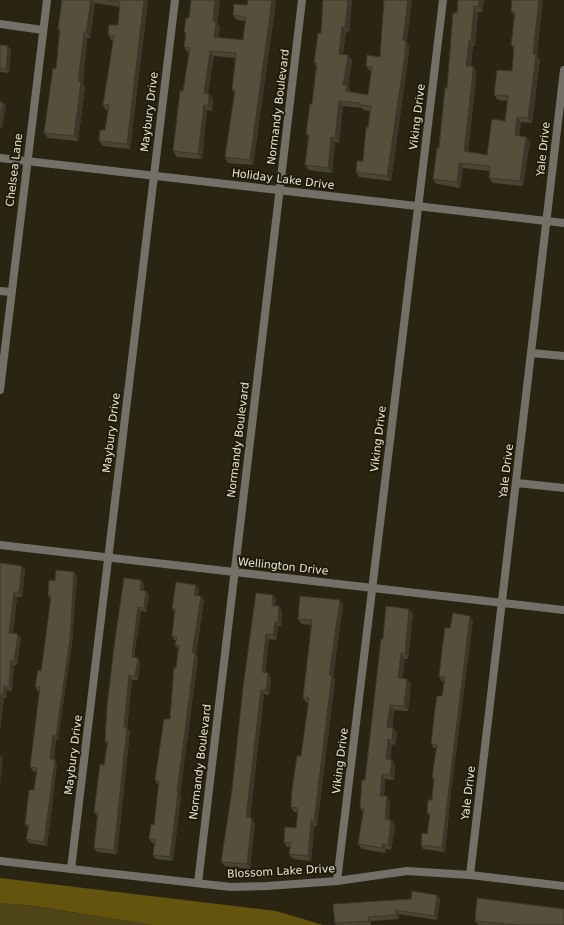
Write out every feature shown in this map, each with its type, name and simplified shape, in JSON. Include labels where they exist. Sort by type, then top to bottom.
[{"type":"street","name":"Chelsea Lane","points":[[0,390],[47,0]]},
{"type":"street","name":"Maybury Drive","points":[[71,869],[175,0]]},
{"type":"street","name":"Normandy Boulevard","points":[[198,883],[302,0]]},
{"type":"street","name":"Viking Drive","points":[[337,881],[443,0]]},
{"type":"street","points":[[0,24],[43,30]]},
{"type":"street","name":"Yale Drive","points":[[470,875],[563,91],[564,70]]},
{"type":"street","name":"Holiday Lake Drive","points":[[0,158],[564,223]]},
{"type":"street","points":[[0,291],[12,292]]},
{"type":"street","points":[[532,353],[564,356]]},
{"type":"street","points":[[517,483],[564,488]]},
{"type":"street","name":"Wellington Drive","points":[[0,545],[564,610]]},
{"type":"street","name":"Blossom Lake Drive","points":[[0,861],[231,887],[337,881],[407,871],[470,875],[564,886]]},
{"type":"shaded area","points":[[0,878],[276,911],[323,925],[152,925],[34,906],[0,903]]},
{"type":"shaded area","points":[[0,903],[32,906],[152,925],[0,925]]},
{"type":"building","points":[[62,0],[91,0],[86,33],[84,33],[78,81],[81,82],[74,136],[44,133],[53,68],[56,69],[60,29],[58,29]]},
{"type":"building","points":[[107,0],[144,0],[127,144],[99,141],[100,130],[105,130],[109,105],[103,105],[114,36],[108,35],[109,25],[118,25],[120,2]]},
{"type":"building","points":[[191,0],[215,0],[213,21],[216,22],[214,37],[243,40],[246,17],[233,15],[234,4],[247,5],[248,0],[272,0],[250,160],[225,157],[235,90],[232,90],[236,53],[210,51],[204,93],[209,94],[208,106],[204,105],[198,154],[173,151],[180,91],[183,91],[190,48],[184,47],[186,32],[184,32],[186,18],[189,18]]},
{"type":"building","points":[[323,0],[348,0],[345,27],[342,26],[339,54],[348,55],[343,85],[347,85],[346,91],[368,95],[372,67],[366,66],[367,55],[380,57],[384,0],[408,0],[403,40],[406,41],[405,54],[387,176],[356,172],[357,161],[363,161],[366,127],[368,128],[371,106],[360,105],[360,103],[339,101],[335,138],[331,137],[328,168],[305,165],[309,135],[306,134],[310,104],[312,104],[317,63],[314,63],[318,33],[321,33]]},
{"type":"building","points":[[458,0],[479,0],[479,7],[474,6],[471,41],[469,40],[466,66],[473,66],[464,151],[487,155],[492,119],[505,121],[508,96],[494,95],[497,70],[512,71],[514,46],[511,45],[515,12],[511,11],[512,0],[539,0],[533,54],[536,55],[528,118],[517,117],[515,135],[526,137],[520,181],[489,178],[490,166],[459,163],[457,182],[433,179],[437,148],[439,148],[445,88],[447,88],[453,13],[457,13]]},
{"type":"building","points":[[0,45],[8,46],[6,69],[0,69]]},
{"type":"building","points":[[0,102],[3,102],[0,123]]},
{"type":"building","points":[[0,563],[22,566],[19,592],[14,592],[9,633],[18,634],[14,661],[11,660],[9,686],[4,686],[0,702]]},
{"type":"building","points":[[56,570],[74,572],[70,639],[56,736],[53,735],[50,759],[55,759],[44,842],[26,839],[29,825],[25,824],[29,790],[34,790],[37,768],[30,767],[40,687],[35,687],[38,670],[41,671],[46,635],[51,596],[48,596],[49,580],[55,581]]},
{"type":"building","points":[[124,578],[141,580],[140,590],[146,591],[144,608],[138,607],[132,657],[138,658],[135,676],[129,675],[124,727],[127,727],[114,850],[94,848],[98,813],[94,812],[100,764],[104,765],[108,741],[105,741],[107,706]]},
{"type":"building","points":[[176,582],[196,585],[194,595],[201,596],[192,653],[195,653],[170,857],[153,855],[155,840],[149,839],[151,824],[154,825],[159,781],[155,780],[164,719],[170,719],[174,667],[176,668],[179,645],[175,645],[177,637],[172,636],[175,609],[172,609]]},
{"type":"building","points":[[256,593],[273,595],[272,606],[279,606],[278,622],[275,622],[273,635],[266,634],[262,672],[268,673],[266,690],[261,690],[246,817],[252,818],[247,864],[221,862],[232,790],[243,687]]},
{"type":"building","points":[[300,596],[340,600],[329,675],[332,675],[314,821],[311,821],[308,856],[289,854],[291,843],[284,842],[285,827],[296,828],[298,808],[291,807],[292,790],[297,756],[301,756],[309,698],[303,698],[312,620],[298,619]]},
{"type":"building","points":[[386,606],[409,609],[405,654],[401,653],[398,678],[407,679],[404,706],[390,705],[387,727],[393,728],[392,740],[388,739],[386,759],[392,760],[390,775],[382,774],[380,796],[387,796],[385,819],[391,820],[388,845],[383,844],[382,848],[358,844],[364,808],[360,808],[362,780],[365,780]]},
{"type":"building","points":[[453,613],[470,616],[442,848],[421,845],[422,833],[427,834],[430,814],[427,813],[428,800],[432,800],[434,778],[432,778],[437,745],[431,744],[437,696],[442,696],[445,677],[439,677],[445,628],[450,628]]},
{"type":"building","points":[[412,891],[437,895],[434,916],[396,910],[396,915],[368,917],[369,921],[335,923],[333,904],[411,899]]},
{"type":"building","points":[[477,898],[564,909],[564,925],[518,925],[475,921]]}]
